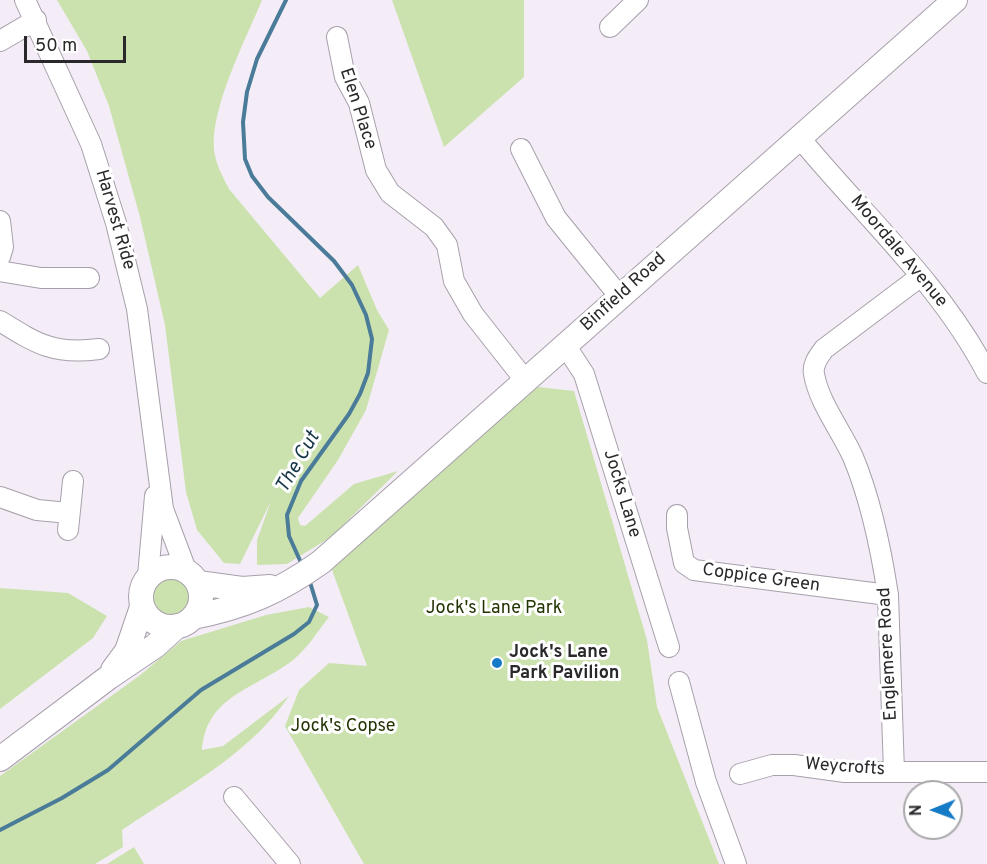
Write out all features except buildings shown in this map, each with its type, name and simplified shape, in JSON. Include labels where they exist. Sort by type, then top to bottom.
[{"type":"main road","name":"Binfield Road","points":[[0,759],[109,677],[155,646],[185,621],[262,599],[291,584],[321,562],[955,0]]},
{"type":"main road","points":[[166,567],[192,577],[201,600],[185,621],[160,625],[146,614],[142,607],[141,591],[148,576],[166,567]]},
{"type":"main road","name":"Binfield Road","points":[[192,577],[255,590],[291,584]]},
{"type":"main road","name":"Binfield Road","points":[[109,677],[127,651],[142,607]]},
{"type":"street","name":"Harvest Ride","points":[[25,0],[91,144],[116,223],[138,319],[164,509],[192,577]]},
{"type":"street","points":[[610,27],[638,0]]},
{"type":"street","points":[[0,41],[36,20]]},
{"type":"street","name":"Elen Place","points":[[337,37],[345,77],[359,103],[376,170],[390,194],[434,227],[447,245],[453,280],[473,314],[525,380]]},
{"type":"street","name":"Moordale Avenue","points":[[799,137],[981,348],[987,373]]},
{"type":"street","points":[[521,149],[556,218],[620,297]]},
{"type":"street","points":[[0,221],[3,247],[0,257]]},
{"type":"street","points":[[0,271],[41,278],[89,278]]},
{"type":"street","name":"Englemere Road","points":[[894,772],[888,595],[878,541],[853,458],[817,386],[813,370],[816,360],[824,349],[921,276]]},
{"type":"street","points":[[0,321],[39,345],[75,352],[99,349]]},
{"type":"street","name":"Jocks Lane","points":[[565,345],[584,374],[669,646]]},
{"type":"street","name":"Harvest Ride","points":[[148,576],[156,454]]},
{"type":"street","points":[[0,497],[68,522],[73,481]]},
{"type":"street","name":"Coppice Green","points":[[677,515],[684,563],[694,570],[888,595]]},
{"type":"street","points":[[679,682],[706,782],[736,864]]},
{"type":"street","name":"Weycrofts","points":[[740,774],[772,765],[794,765],[845,772],[987,772]]},
{"type":"street","points":[[234,797],[290,864]]},
{"type":"green space","points":[[57,0],[262,0],[223,94],[214,133],[214,150],[218,166],[229,189],[320,298],[358,265],[377,310],[389,330],[366,410],[338,460],[298,518],[300,525],[305,526],[354,484],[398,471],[331,537],[287,564],[257,565],[257,540],[271,501],[240,564],[224,563],[197,530],[186,492],[165,325],[140,217],[109,106],[87,51]]},
{"type":"green space","points":[[392,0],[524,0],[524,77],[444,147]]},
{"type":"green space","name":"Jock's Lane Park","points":[[538,387],[574,391],[647,640],[657,707],[719,864],[364,864],[285,726],[299,690],[329,663],[367,666],[332,570],[342,556]]},
{"type":"green space","points":[[172,576],[187,583],[194,598],[187,613],[172,620],[157,613],[150,598],[157,583]]},
{"type":"green space","points":[[0,588],[68,593],[107,616],[93,638],[0,709]]},
{"type":"green space","points":[[309,607],[329,617],[298,656],[279,670],[235,695],[223,705],[213,717],[206,732],[202,750],[223,746],[289,696],[273,717],[234,754],[122,830],[123,847],[95,864],[0,864],[0,776],[139,676],[181,641],[266,615]]},
{"type":"green space","points":[[134,847],[144,864],[107,864]]},
{"type":"waterway","name":"The Cut","points":[[286,0],[257,59],[247,92],[243,122],[245,159],[252,176],[268,197],[334,261],[352,285],[366,315],[372,339],[368,373],[360,394],[349,414],[301,481],[287,515],[289,536],[302,565]]},
{"type":"waterway","name":"The Cut","points":[[0,830],[62,798],[108,770],[201,690],[294,634],[309,622],[317,605],[309,579]]},
{"type":"place","name":"Jock's Lane Park Pavilion","points":[[497,663]]},
{"type":"park label","name":"Jock's Copse","points":[[343,727]]}]
